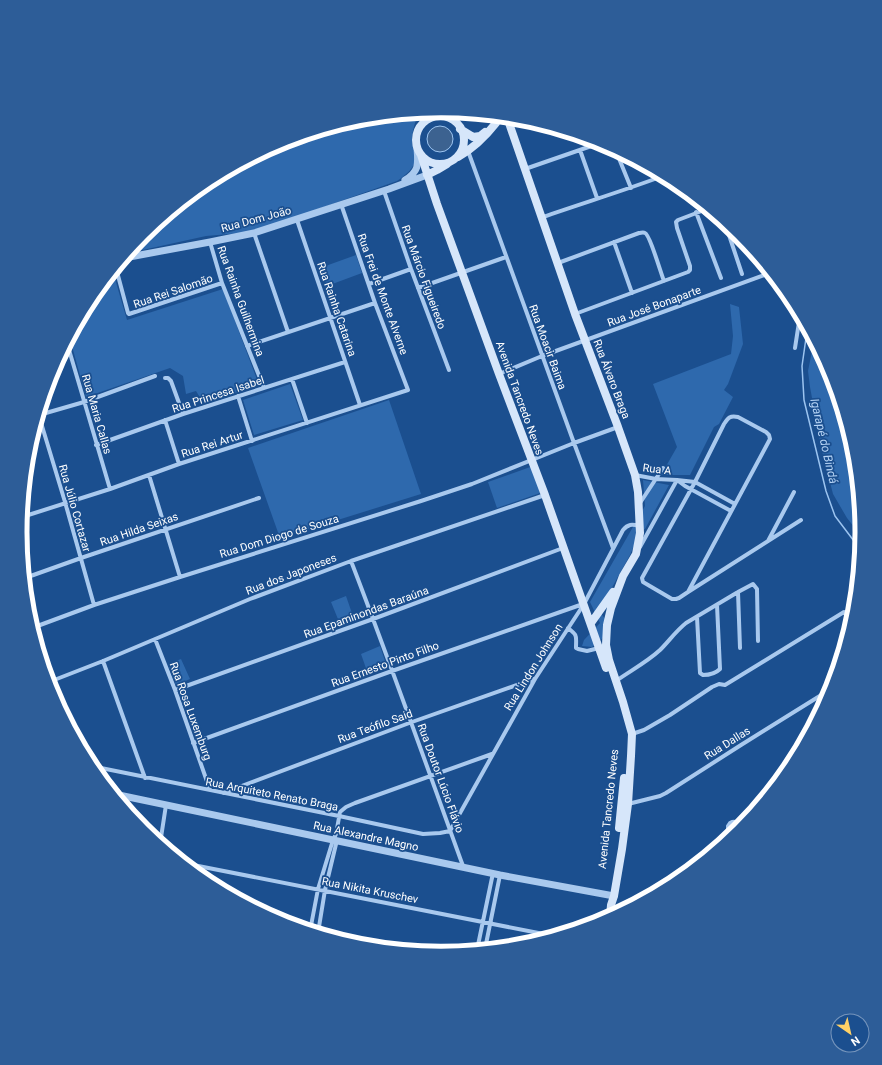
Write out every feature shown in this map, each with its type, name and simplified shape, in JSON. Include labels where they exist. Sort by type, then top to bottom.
[{"type":"main road","points":[[434,118],[420,128],[416,137],[419,151],[429,162],[440,164],[452,160],[459,155],[463,145],[464,139],[454,118]]},
{"type":"main road","points":[[447,118],[451,119],[471,136],[477,137],[496,122]]},
{"type":"main road","points":[[424,124],[425,119]]},
{"type":"main road","name":"Rua Dom João","points":[[427,175],[468,151],[486,136],[497,122]]},
{"type":"main road","name":"Rua Álvaro Braga","points":[[509,124],[543,217],[575,314],[635,475],[638,492],[640,526],[636,554],[624,576],[611,608],[602,646]]},
{"type":"main road","name":"Avenida Tancredo Neves","points":[[419,151],[563,548],[591,623],[609,660],[632,734],[628,804],[622,849],[612,896]]},
{"type":"main road","points":[[591,623],[624,576]]},
{"type":"main road","name":"Avenida Tancredo Neves","points":[[602,646],[626,735],[626,761],[611,910]]},
{"type":"street","points":[[525,169],[590,146]]},
{"type":"street","points":[[580,150],[597,198]]},
{"type":"street","name":"Rua Dom João","points":[[386,190],[412,175],[418,166],[419,151]]},
{"type":"street","name":"Rua Moacir Baima","points":[[468,151],[613,548]]},
{"type":"street","points":[[619,159],[631,188]]},
{"type":"street","name":"Rua Dom João","points":[[133,256],[254,233],[297,220],[427,175]]},
{"type":"street","points":[[543,217],[656,179]]},
{"type":"street","name":"Rua Márcio Figueiredo","points":[[386,190],[411,269],[449,370]]},
{"type":"street","name":"Rua Frei de Monte Alverne","points":[[341,204],[375,303],[408,390]]},
{"type":"street","points":[[575,314],[688,272],[690,270],[690,266],[676,222],[701,211]]},
{"type":"street","points":[[696,212],[721,278]]},
{"type":"street","name":"Rua Rainha Catarina","points":[[297,220],[360,405]]},
{"type":"street","points":[[254,233],[288,332]]},
{"type":"street","points":[[558,263],[639,233],[645,233],[650,241],[664,281]]},
{"type":"street","points":[[729,235],[742,274]]},
{"type":"street","name":"Rua Rainha Guilhermina","points":[[210,242],[222,283],[264,388]]},
{"type":"street","points":[[614,242],[632,294]]},
{"type":"street","points":[[418,288],[506,257]]},
{"type":"street","points":[[369,284],[411,269]]},
{"type":"street","name":"Rua Rei Salomão","points":[[118,274],[129,314],[222,283]]},
{"type":"street","name":"Rua José Bonaparte","points":[[499,374],[542,356],[765,275]]},
{"type":"street","points":[[247,346],[375,303]]},
{"type":"street","points":[[795,348],[799,324]]},
{"type":"street","name":"Rua Maria Callas","points":[[69,351],[110,489]]},
{"type":"street","name":"Rua Princesa Isabel","points":[[96,445],[182,414],[345,362]]},
{"type":"street","points":[[45,413],[84,402],[155,376]]},
{"type":"street","points":[[165,378],[168,378],[171,381],[182,414]]},
{"type":"street","points":[[292,379],[308,423]]},
{"type":"street","name":"Rua Rei Artur","points":[[28,515],[408,390]]},
{"type":"street","points":[[238,396],[252,441]]},
{"type":"street","points":[[688,592],[770,439],[766,432],[738,418],[733,416],[728,419],[642,578],[643,582],[672,599],[676,599],[688,592],[801,520]]},
{"type":"street","points":[[166,420],[180,464]]},
{"type":"street","name":"Rua Júlio Cortazar","points":[[42,423],[94,605]]},
{"type":"street","name":"Rua Dom Diogo de Souza","points":[[38,625],[180,577],[472,484],[618,427]]},
{"type":"street","points":[[638,506],[663,468]]},
{"type":"street","points":[[149,475],[180,577]]},
{"type":"street","name":"Rua A","points":[[635,475],[656,479],[695,482]]},
{"type":"street","points":[[636,554],[677,480],[685,486],[731,511]]},
{"type":"street","points":[[695,482],[735,504]]},
{"type":"street","points":[[767,541],[794,492]]},
{"type":"street","name":"Rua dos Japoneses","points":[[55,680],[250,599],[351,561],[545,495]]},
{"type":"street","name":"Rua Hilda Seixas","points":[[30,576],[259,498]]},
{"type":"street","name":"Rua Lindon Johnson","points":[[450,831],[492,753],[535,679],[584,604],[626,526],[640,526]]},
{"type":"street","name":"Rua Epaminondas Baraúna","points":[[175,690],[373,619],[563,548]]},
{"type":"street","name":"Rua Doutor Lúcio Flávio","points":[[351,561],[412,722],[463,866]]},
{"type":"street","points":[[615,681],[653,656],[678,629],[753,584],[757,589],[758,641]]},
{"type":"street","points":[[738,592],[740,648]]},
{"type":"street","name":"Rua Ernesto Pinto Filho","points":[[193,743],[584,604]]},
{"type":"street","points":[[697,617],[700,673],[703,675],[710,675],[717,672],[720,668],[717,605]]},
{"type":"street","points":[[632,734],[644,730],[670,715],[712,687],[719,684],[725,685],[844,612],[846,616]]},
{"type":"street","points":[[568,628],[576,635],[576,648],[587,650],[602,646]]},
{"type":"street","name":"Rua Rosa Luxemburg","points":[[155,639],[175,690],[210,790]]},
{"type":"street","points":[[103,661],[145,778]]},
{"type":"street","name":"Rua Teófilo Said","points":[[223,793],[412,722],[535,679]]},
{"type":"street","name":"Rua Dallas","points":[[628,804],[660,796],[821,695]]},
{"type":"street","points":[[319,928],[339,816],[343,810],[355,803],[492,753]]},
{"type":"street","name":"Rua Arquiteto Renato Braga","points":[[101,768],[423,834],[450,831]]},
{"type":"street","name":"Rua Alexandre Magno","points":[[122,796],[335,838],[497,874],[612,896]]},
{"type":"street","points":[[161,837],[166,805]]},
{"type":"street","points":[[728,830],[728,826],[730,823],[736,823]]},
{"type":"street","points":[[311,926],[318,889],[335,838]]},
{"type":"street","name":"Rua Nikita Kruschev","points":[[195,865],[542,934]]},
{"type":"street","points":[[478,945],[497,874]]},
{"type":"street","points":[[487,944],[497,874]]},
{"type":"shaded area","points":[[416,119],[412,137],[415,153],[414,165],[397,181],[253,232],[206,236],[138,251],[168,221],[189,204],[211,188],[258,161],[308,140],[360,126]]},
{"type":"shaded area","points":[[440,126],[449,130],[453,139],[449,148],[440,152],[431,148],[427,139],[431,130]]},
{"type":"shaded area","points":[[356,255],[362,273],[327,286],[320,268]]},
{"type":"shaded area","points":[[115,278],[127,320],[223,289],[259,385],[204,404],[196,391],[186,394],[183,376],[170,368],[86,397],[72,345],[82,325]]},
{"type":"shaded area","points":[[730,304],[739,307],[743,344],[728,384],[724,390],[733,397],[719,424],[714,427],[690,475],[661,475],[677,447],[653,384],[731,354],[733,336]]},
{"type":"shaded area","points":[[812,350],[833,399],[841,425],[851,478],[855,528],[847,518],[833,494],[821,447],[808,371]]},
{"type":"shaded area","points":[[290,384],[303,420],[254,435],[243,400]]},
{"type":"shaded area","points":[[389,400],[421,494],[280,538],[248,448]]},
{"type":"shaded area","points":[[533,466],[543,492],[497,508],[488,482]]},
{"type":"shaded area","points":[[643,480],[669,485],[645,529],[640,531],[630,555],[599,611],[606,620],[603,638],[592,647],[582,646],[584,640],[600,623],[590,602],[645,506]]},
{"type":"shaded area","points":[[346,596],[354,619],[340,624],[331,602]]},
{"type":"shaded area","points":[[380,646],[387,667],[368,674],[361,654]]},
{"type":"shaded area","points":[[181,659],[190,679],[176,685],[168,664]]},
{"type":"waterway","name":"Igarapé do Bindá","points":[[806,338],[802,366],[804,400],[826,491],[835,516],[855,542]]}]
